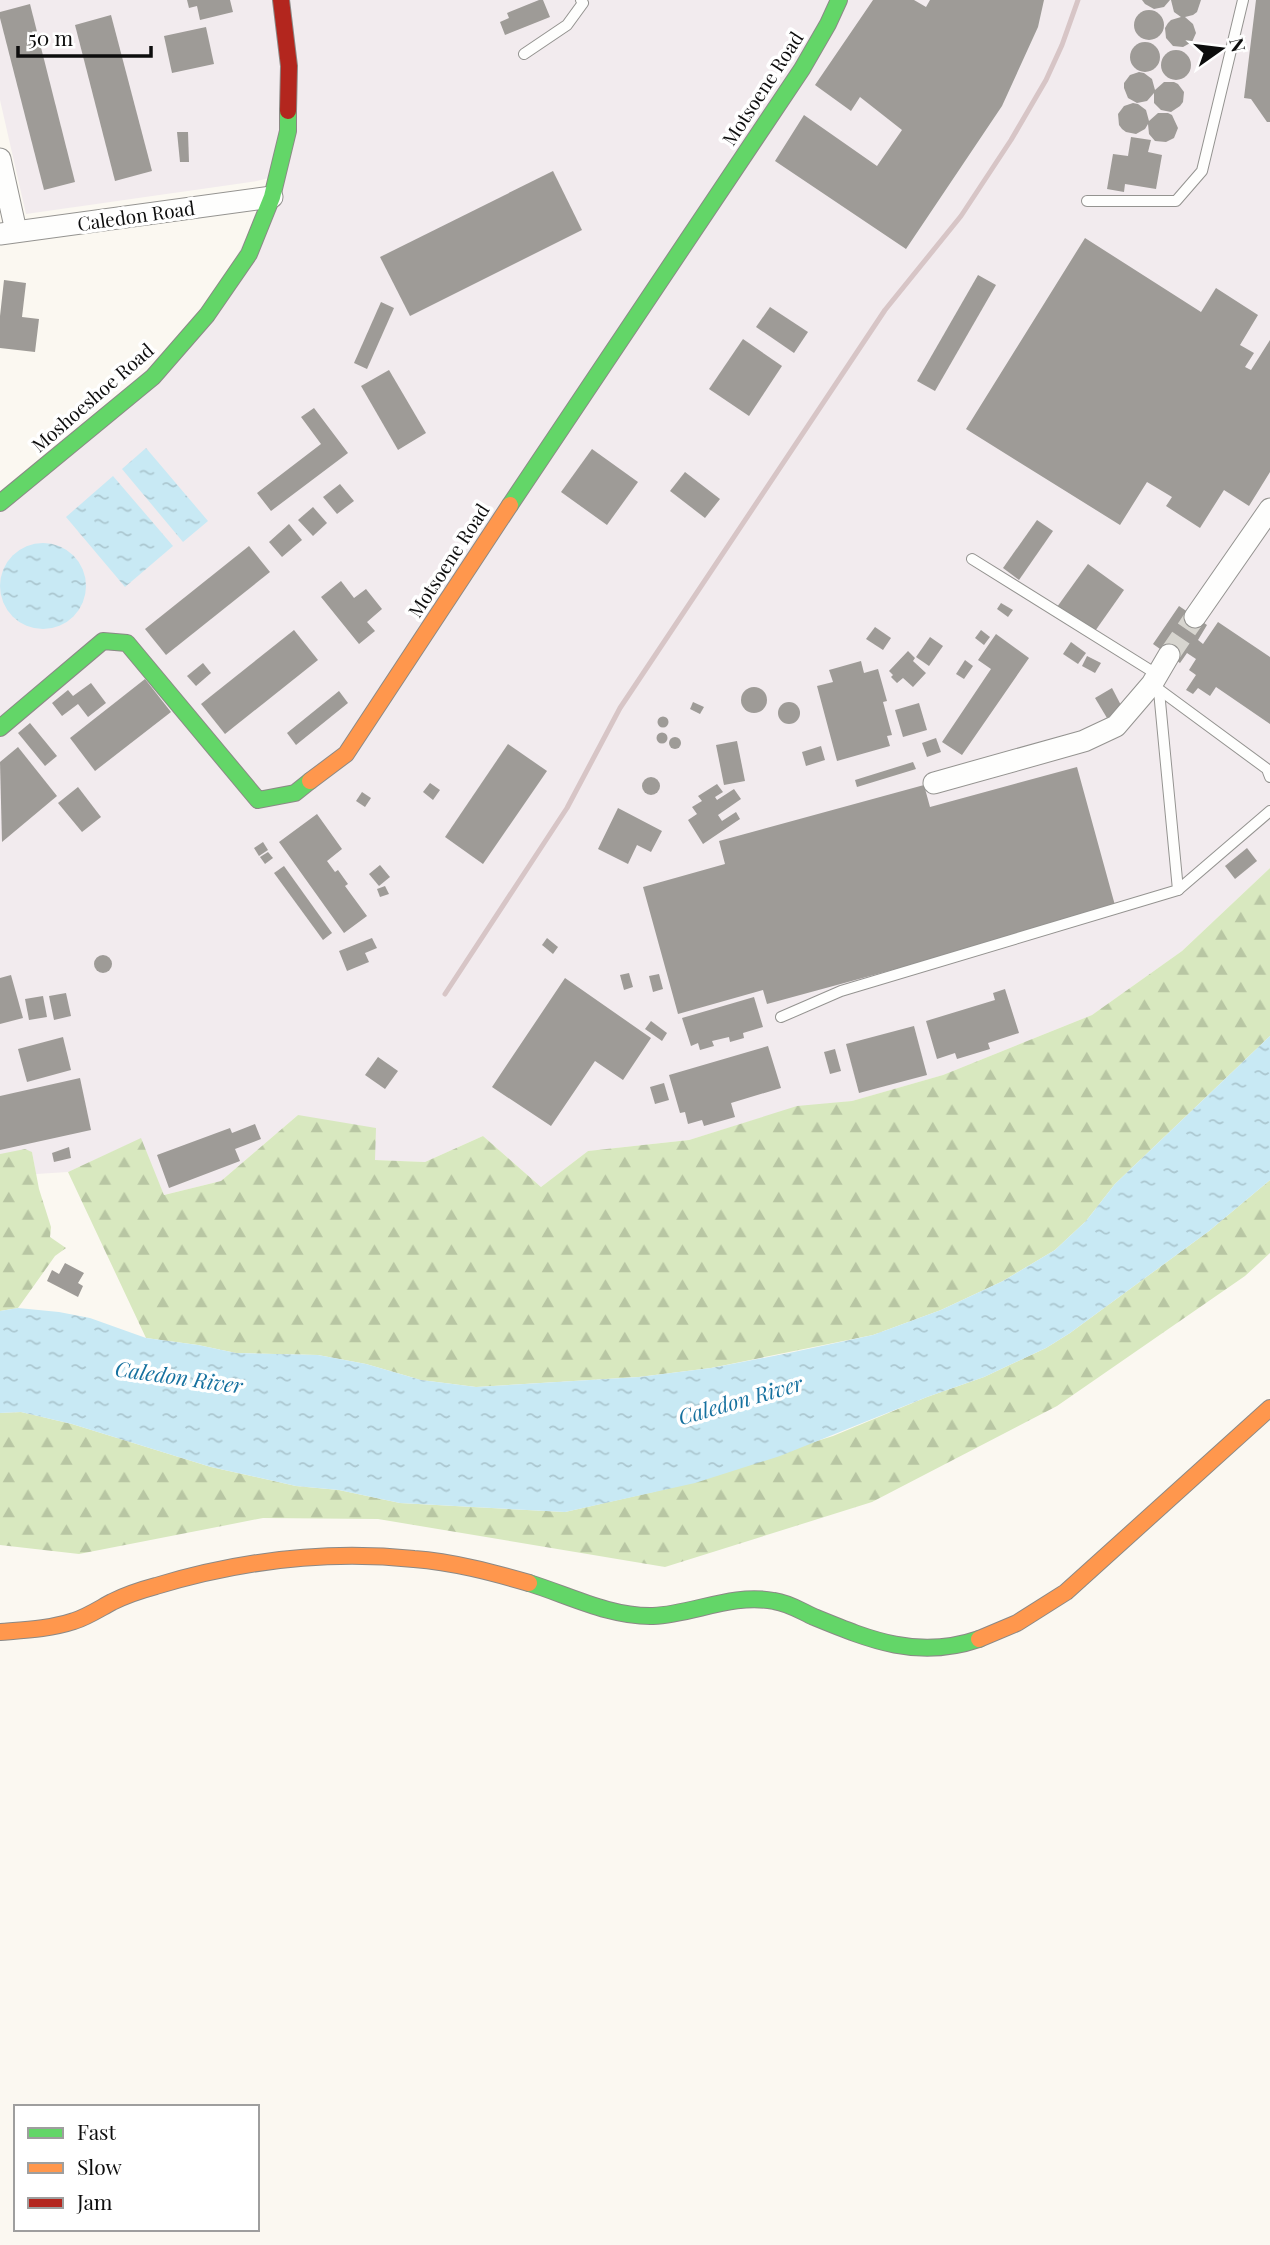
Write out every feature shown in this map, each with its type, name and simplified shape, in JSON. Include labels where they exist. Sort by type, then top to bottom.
[{"type":"street","name":"Moshoeshoe Road","points":[[0,503],[153,377],[207,315],[249,254],[272,197],[288,131],[289,66],[281,0]]},
{"type":"street","name":"Motsoene Road","points":[[0,728],[103,641],[127,643],[258,800],[295,793],[346,754],[600,368],[802,69],[839,0]]},
{"type":"street","points":[[0,159],[8,233]]},
{"type":"street","name":"Caledon Road","points":[[8,233],[272,197]]},
{"type":"street","points":[[1195,617],[1270,509]]},
{"type":"street","points":[[934,783],[1084,741],[1115,726],[1156,683],[1169,655]]},
{"type":"street","points":[[0,1632],[69,1623],[89,1616],[113,1601],[180,1580],[242,1566],[310,1558],[396,1557],[454,1565],[504,1576],[625,1614],[661,1616],[723,1601],[752,1598],[793,1605],[877,1643],[909,1649],[969,1643],[990,1637],[1034,1615],[1066,1592],[1270,1408]]},
{"type":"lane","points":[[524,54],[567,25],[583,4],[581,0]]},
{"type":"lane","points":[[1087,201],[1176,201],[1202,171],[1243,0]]},
{"type":"lane","points":[[972,559],[1156,683],[1267,769],[1270,777]]},
{"type":"lane","points":[[1156,683],[1178,890]]},
{"type":"lane","points":[[781,1017],[841,991],[1178,890],[1270,811]]},
{"type":"shaded area","points":[[0,0],[1270,0],[1270,868],[1182,951],[1092,1015],[943,1075],[852,1101],[797,1107],[689,1140],[588,1151],[541,1187],[483,1136],[425,1162],[375,1160],[298,1115],[221,1181],[164,1195],[140,1139],[68,1172],[36,1174],[32,1152],[0,1154],[0,503],[207,315],[277,176],[26,214],[0,100]]},
{"type":"green space","points":[[1270,868],[1270,1036],[1115,1184],[1086,1221],[1055,1250],[1003,1281],[941,1310],[873,1335],[711,1368],[639,1377],[476,1387],[421,1380],[366,1364],[318,1355],[236,1353],[146,1338],[68,1172],[141,1138],[164,1195],[221,1181],[298,1115],[376,1128],[375,1160],[425,1162],[483,1136],[541,1187],[588,1151],[689,1140],[797,1106],[852,1101],[943,1075],[1092,1015],[1182,951]]},
{"type":"green space","points":[[25,1149],[32,1152],[39,1189],[51,1227],[50,1237],[66,1248],[55,1256],[18,1308],[0,1311],[0,1154]]},
{"type":"green space","points":[[1270,1180],[1270,1253],[1245,1276],[1057,1406],[872,1502],[665,1567],[378,1519],[263,1518],[79,1554],[0,1545],[0,1413],[21,1412],[72,1424],[211,1467],[296,1486],[339,1490],[400,1503],[565,1512],[653,1492],[833,1436],[927,1397],[984,1377],[1046,1348],[1209,1231]]},
{"type":"water","points":[[146,448],[208,521],[183,542],[122,469]]},
{"type":"water","points":[[113,476],[173,546],[125,587],[66,517]]},
{"type":"water","points":[[43,543],[59,547],[73,556],[82,570],[86,586],[82,602],[73,616],[59,625],[43,629],[27,625],[13,616],[4,602],[0,586],[4,570],[13,556],[27,547]]},
{"type":"water","name":"Caledon River","points":[[1270,1036],[1270,1180],[1209,1231],[1046,1348],[984,1377],[780,1456],[695,1483],[565,1512],[400,1503],[339,1490],[296,1486],[211,1467],[72,1424],[21,1412],[0,1413],[0,1311],[18,1308],[90,1318],[146,1338],[236,1353],[318,1355],[366,1364],[421,1380],[476,1387],[639,1377],[711,1368],[873,1335],[941,1310],[1003,1281],[1055,1250],[1086,1221],[1115,1184]]},
{"type":"building","points":[[187,0],[230,0],[233,12],[200,20],[197,6],[189,8]]},
{"type":"building","points":[[543,0],[550,17],[505,35],[500,22],[509,18],[507,13]]},
{"type":"building","points":[[873,0],[914,0],[926,7],[930,0],[1044,0],[1038,27],[1002,106],[906,249],[775,161],[804,115],[877,166],[902,130],[860,97],[851,111],[815,85]]},
{"type":"building","points":[[1142,0],[1170,0],[1164,7],[1154,9]]},
{"type":"building","points":[[1171,0],[1201,0],[1197,12],[1185,17],[1193,24],[1196,33],[1192,42],[1183,47],[1173,46],[1166,38],[1165,28],[1168,23],[1181,17],[1174,12]]},
{"type":"building","points":[[1256,0],[1270,0],[1270,122],[1267,122],[1251,99],[1244,98]]},
{"type":"building","points":[[30,4],[75,182],[44,190],[0,18],[0,12]]},
{"type":"building","points":[[1149,10],[1160,14],[1164,25],[1160,36],[1149,40],[1138,36],[1134,25],[1138,14]]},
{"type":"building","points":[[111,15],[152,171],[115,181],[75,25]]},
{"type":"building","points":[[206,27],[214,64],[172,73],[164,36]]},
{"type":"building","points":[[1145,42],[1156,46],[1160,57],[1156,68],[1145,72],[1134,68],[1130,57],[1134,46]]},
{"type":"building","points":[[1176,50],[1187,54],[1191,65],[1187,76],[1176,80],[1165,76],[1161,65],[1165,54]]},
{"type":"building","points":[[1139,72],[1152,79],[1155,90],[1164,82],[1178,84],[1184,92],[1180,106],[1171,112],[1161,110],[1154,103],[1154,93],[1147,101],[1137,103],[1128,98],[1124,83],[1130,75]]},
{"type":"building","points":[[1133,103],[1146,110],[1149,121],[1158,113],[1172,115],[1178,128],[1174,138],[1166,142],[1155,141],[1149,134],[1148,124],[1136,134],[1122,129],[1118,114],[1124,106]]},
{"type":"building","points":[[177,132],[188,132],[189,162],[180,162]]},
{"type":"building","points":[[1131,137],[1151,140],[1148,152],[1162,155],[1156,189],[1125,184],[1124,192],[1107,189],[1113,154],[1128,156]]},
{"type":"building","points":[[553,171],[582,230],[410,316],[380,257]]},
{"type":"building","points":[[1085,238],[1201,312],[1216,288],[1258,315],[1240,345],[1254,353],[1245,367],[1251,370],[1270,340],[1270,472],[1249,506],[1224,490],[1200,528],[1166,506],[1172,497],[1147,482],[1120,525],[966,429]]},
{"type":"building","points":[[978,275],[996,285],[935,391],[917,381]]},
{"type":"building","points":[[4,280],[26,283],[22,317],[39,319],[35,352],[0,348]]},
{"type":"building","points":[[381,302],[394,308],[367,369],[354,363]]},
{"type":"building","points":[[770,307],[808,332],[794,353],[756,327]]},
{"type":"building","points":[[743,339],[782,366],[749,416],[709,389]]},
{"type":"building","points":[[389,370],[426,433],[398,450],[361,386]]},
{"type":"building","points":[[314,408],[348,453],[271,511],[257,493],[321,444],[301,417]]},
{"type":"building","points":[[592,449],[638,482],[607,525],[561,492]]},
{"type":"building","points":[[685,472],[720,499],[705,518],[670,491]]},
{"type":"building","points":[[340,484],[354,501],[337,514],[323,497]]},
{"type":"building","points":[[313,507],[327,523],[313,536],[298,520]]},
{"type":"building","points":[[1037,520],[1053,531],[1019,580],[1003,568]]},
{"type":"building","points":[[289,524],[302,540],[282,557],[269,542]]},
{"type":"building","points":[[249,546],[270,572],[166,655],[145,629]]},
{"type":"building","points":[[1088,564],[1124,590],[1093,634],[1057,607]]},
{"type":"building","points":[[341,581],[354,598],[366,589],[382,609],[367,622],[375,631],[359,644],[321,597]]},
{"type":"building","points":[[1001,603],[1013,610],[1008,617],[997,609]]},
{"type":"building","points":[[1179,606],[1207,625],[1198,640],[1203,644],[1218,622],[1270,657],[1270,724],[1216,687],[1210,696],[1198,688],[1193,694],[1186,690],[1196,675],[1189,670],[1196,659],[1187,653],[1180,663],[1153,644]]},
{"type":"building","points":[[875,627],[891,638],[883,650],[866,639]]},
{"type":"building","points":[[294,630],[318,660],[225,734],[201,704]]},
{"type":"building","points":[[981,630],[990,637],[984,645],[975,638]]},
{"type":"building","points":[[996,634],[1029,658],[962,755],[942,742],[991,669],[978,660]]},
{"type":"building","points":[[930,637],[943,646],[929,666],[916,657]]},
{"type":"building","points":[[1071,642],[1086,653],[1078,664],[1063,654]]},
{"type":"building","points":[[908,651],[915,658],[913,661],[926,673],[913,687],[903,678],[897,683],[889,671]]},
{"type":"building","points":[[1087,656],[1101,663],[1095,673],[1082,666]]},
{"type":"building","points":[[965,660],[973,666],[964,679],[956,674]]},
{"type":"building","points":[[861,661],[864,673],[878,669],[887,701],[883,702],[892,735],[887,736],[890,746],[837,761],[817,686],[833,682],[829,670]]},
{"type":"building","points":[[203,663],[211,673],[196,686],[187,676]]},
{"type":"building","points":[[145,679],[171,712],[95,771],[70,738]]},
{"type":"building","points":[[91,683],[106,703],[88,717],[78,704],[62,716],[52,703],[68,690],[73,696]]},
{"type":"building","points":[[754,687],[763,691],[767,700],[763,709],[754,713],[745,709],[741,700],[745,691]]},
{"type":"building","points":[[1112,688],[1123,709],[1107,718],[1095,698]]},
{"type":"building","points":[[339,691],[348,703],[296,745],[287,733]]},
{"type":"building","points":[[693,702],[704,707],[700,714],[690,709]]},
{"type":"building","points":[[789,702],[797,705],[800,713],[797,721],[789,724],[781,721],[778,713],[781,705]]},
{"type":"building","points":[[919,703],[927,730],[903,737],[895,710]]},
{"type":"building","points":[[663,716],[669,722],[663,728],[657,722]]},
{"type":"building","points":[[30,723],[57,756],[45,766],[18,733]]},
{"type":"building","points":[[662,732],[668,738],[662,744],[656,738]]},
{"type":"building","points":[[675,737],[681,743],[675,749],[669,743]]},
{"type":"building","points":[[936,738],[941,752],[927,757],[922,743]]},
{"type":"building","points":[[737,741],[745,781],[724,785],[716,745]]},
{"type":"building","points":[[508,744],[547,771],[483,864],[445,837]]},
{"type":"building","points":[[821,746],[825,760],[806,766],[802,752]]},
{"type":"building","points":[[18,747],[57,796],[2,842],[0,762]]},
{"type":"building","points":[[913,762],[916,769],[857,787],[855,780]]},
{"type":"building","points":[[1077,767],[1116,909],[767,1004],[763,990],[678,1014],[643,887],[725,864],[719,841],[924,785],[930,807]]},
{"type":"building","points":[[651,777],[657,780],[660,786],[657,792],[651,795],[645,792],[642,786],[645,780]]},
{"type":"building","points":[[430,783],[440,790],[433,800],[423,792]]},
{"type":"building","points":[[717,784],[723,792],[715,797],[717,800],[734,789],[741,799],[718,815],[722,821],[736,812],[740,819],[703,844],[688,820],[697,814],[692,807],[702,801],[698,796]]},
{"type":"building","points":[[78,787],[101,817],[82,832],[58,803]]},
{"type":"building","points":[[362,792],[371,798],[365,807],[356,801]]},
{"type":"building","points":[[618,808],[662,831],[651,852],[637,845],[628,864],[598,849]]},
{"type":"building","points":[[317,814],[342,849],[327,861],[335,872],[338,870],[348,884],[345,886],[367,916],[344,933],[279,842]]},
{"type":"building","points":[[263,842],[268,850],[259,856],[254,848]]},
{"type":"building","points":[[1247,848],[1257,861],[1235,879],[1225,866]]},
{"type":"building","points":[[268,852],[273,858],[265,864],[260,857]]},
{"type":"building","points":[[380,865],[390,877],[379,886],[369,874]]},
{"type":"building","points":[[284,866],[332,933],[323,940],[274,873]]},
{"type":"building","points":[[385,886],[389,894],[380,897],[377,889]]},
{"type":"building","points":[[372,938],[377,948],[365,953],[369,962],[347,971],[339,951]]},
{"type":"building","points":[[547,938],[558,947],[553,954],[542,945]]},
{"type":"building","points":[[99,955],[107,955],[112,964],[110,971],[99,973],[94,968],[94,960]]},
{"type":"building","points":[[629,973],[633,987],[624,990],[620,975]]},
{"type":"building","points":[[659,974],[663,989],[653,992],[649,976]]},
{"type":"building","points":[[11,975],[23,1018],[0,1024],[0,978]]},
{"type":"building","points":[[565,978],[651,1038],[623,1080],[595,1061],[551,1126],[492,1087]]},
{"type":"building","points":[[1005,989],[1019,1033],[988,1043],[990,1049],[957,1059],[955,1053],[937,1059],[926,1021],[995,1000],[993,993]]},
{"type":"building","points":[[66,993],[71,1016],[54,1020],[49,996]]},
{"type":"building","points":[[43,996],[47,1017],[29,1020],[25,999]]},
{"type":"building","points":[[754,997],[763,1027],[743,1033],[744,1038],[730,1042],[729,1037],[712,1041],[714,1046],[700,1050],[698,1043],[691,1046],[682,1018]]},
{"type":"building","points":[[651,1021],[667,1033],[662,1041],[645,1029]]},
{"type":"building","points":[[914,1026],[927,1075],[859,1093],[846,1044]]},
{"type":"building","points":[[63,1037],[71,1070],[27,1082],[18,1049]]},
{"type":"building","points":[[768,1046],[781,1088],[731,1103],[735,1117],[704,1126],[702,1120],[688,1124],[685,1112],[680,1113],[669,1075]]},
{"type":"building","points":[[835,1049],[841,1071],[830,1074],[824,1052]]},
{"type":"building","points":[[378,1057],[398,1071],[385,1089],[365,1075]]},
{"type":"building","points":[[80,1078],[91,1130],[0,1150],[0,1096]]},
{"type":"building","points":[[664,1083],[669,1100],[655,1104],[650,1087]]},
{"type":"building","points":[[255,1124],[261,1139],[235,1149],[240,1161],[169,1188],[157,1155],[230,1128],[232,1133]]},
{"type":"building","points":[[69,1147],[71,1158],[54,1162],[52,1153]]},
{"type":"building","points":[[65,1263],[84,1273],[78,1283],[83,1286],[78,1297],[47,1281],[52,1270],[59,1274]]},
{"type":"tunnel","points":[[1169,655],[1195,617]]},
{"type":"railway","points":[[445,994],[567,808],[620,708],[885,310],[961,216],[1011,140],[1046,80],[1078,0]]},
{"type":"traffic: fast","points":[[510,505],[802,69],[839,0]]},
{"type":"traffic: fast","points":[[0,503],[153,377],[207,315],[249,254],[272,197],[288,131],[288,111]]},
{"type":"traffic: fast","points":[[0,728],[103,641],[127,643],[258,800],[295,793],[310,781]]},
{"type":"traffic: fast","points":[[529,1583],[605,1609],[637,1615],[653,1616],[758,1599],[785,1604],[855,1633],[895,1644],[935,1648],[979,1639]]},
{"type":"traffic: slow","points":[[310,781],[346,754],[510,505]]},
{"type":"traffic: slow","points":[[979,1639],[1017,1623],[1066,1592],[1270,1408]]},
{"type":"traffic: slow","points":[[0,1632],[65,1624],[123,1597],[187,1577],[251,1564],[316,1557],[382,1557],[443,1562],[529,1583]]},
{"type":"traffic: jam","points":[[281,0],[289,66],[288,111]]}]
